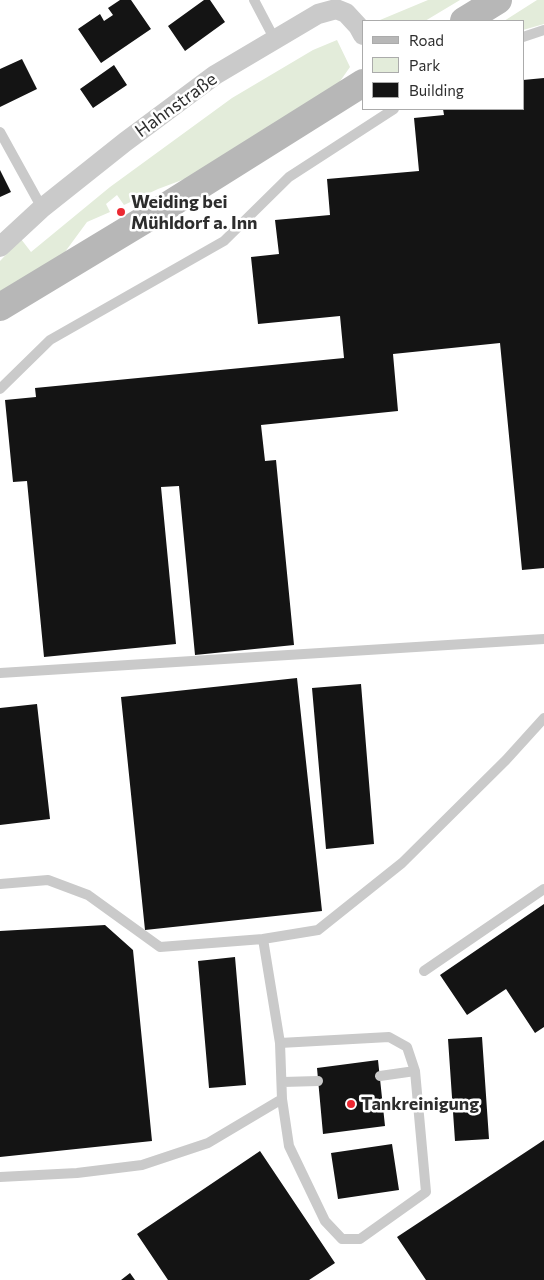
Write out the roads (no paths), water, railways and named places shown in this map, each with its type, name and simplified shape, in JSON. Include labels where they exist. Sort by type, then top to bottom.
[{"type":"main road","points":[[466,20],[498,0]]},
{"type":"main road","points":[[0,308],[362,84]]},
{"type":"street","name":"Hahnstraße","points":[[0,247],[42,208],[125,142],[216,75],[318,14],[336,9],[346,13],[362,33]]},
{"type":"lane","points":[[254,0],[275,40]]},
{"type":"lane","points":[[524,37],[544,30]]},
{"type":"lane","points":[[0,389],[50,340],[224,242],[289,177],[392,110]]},
{"type":"lane","points":[[0,132],[42,208]]},
{"type":"lane","points":[[0,673],[544,639]]},
{"type":"lane","points":[[0,884],[48,880],[88,895],[160,947],[263,939],[318,930],[402,863],[506,760],[544,718]]},
{"type":"lane","points":[[424,971],[544,889]]},
{"type":"lane","points":[[263,939],[280,1044],[282,1099],[289,1146],[325,1221],[342,1240],[360,1239],[426,1192],[416,1071],[407,1047],[389,1037],[280,1044]]},
{"type":"lane","points":[[380,1076],[416,1071]]},
{"type":"lane","points":[[282,1082],[318,1081]]},
{"type":"lane","points":[[0,1177],[78,1172],[142,1165],[208,1143],[282,1099]]},
{"type":"place","name":"Weiding bei Mühldorf a. Inn","points":[[121,212]]},
{"type":"place","name":"Tankreinigung","points":[[351,1104]]}]
